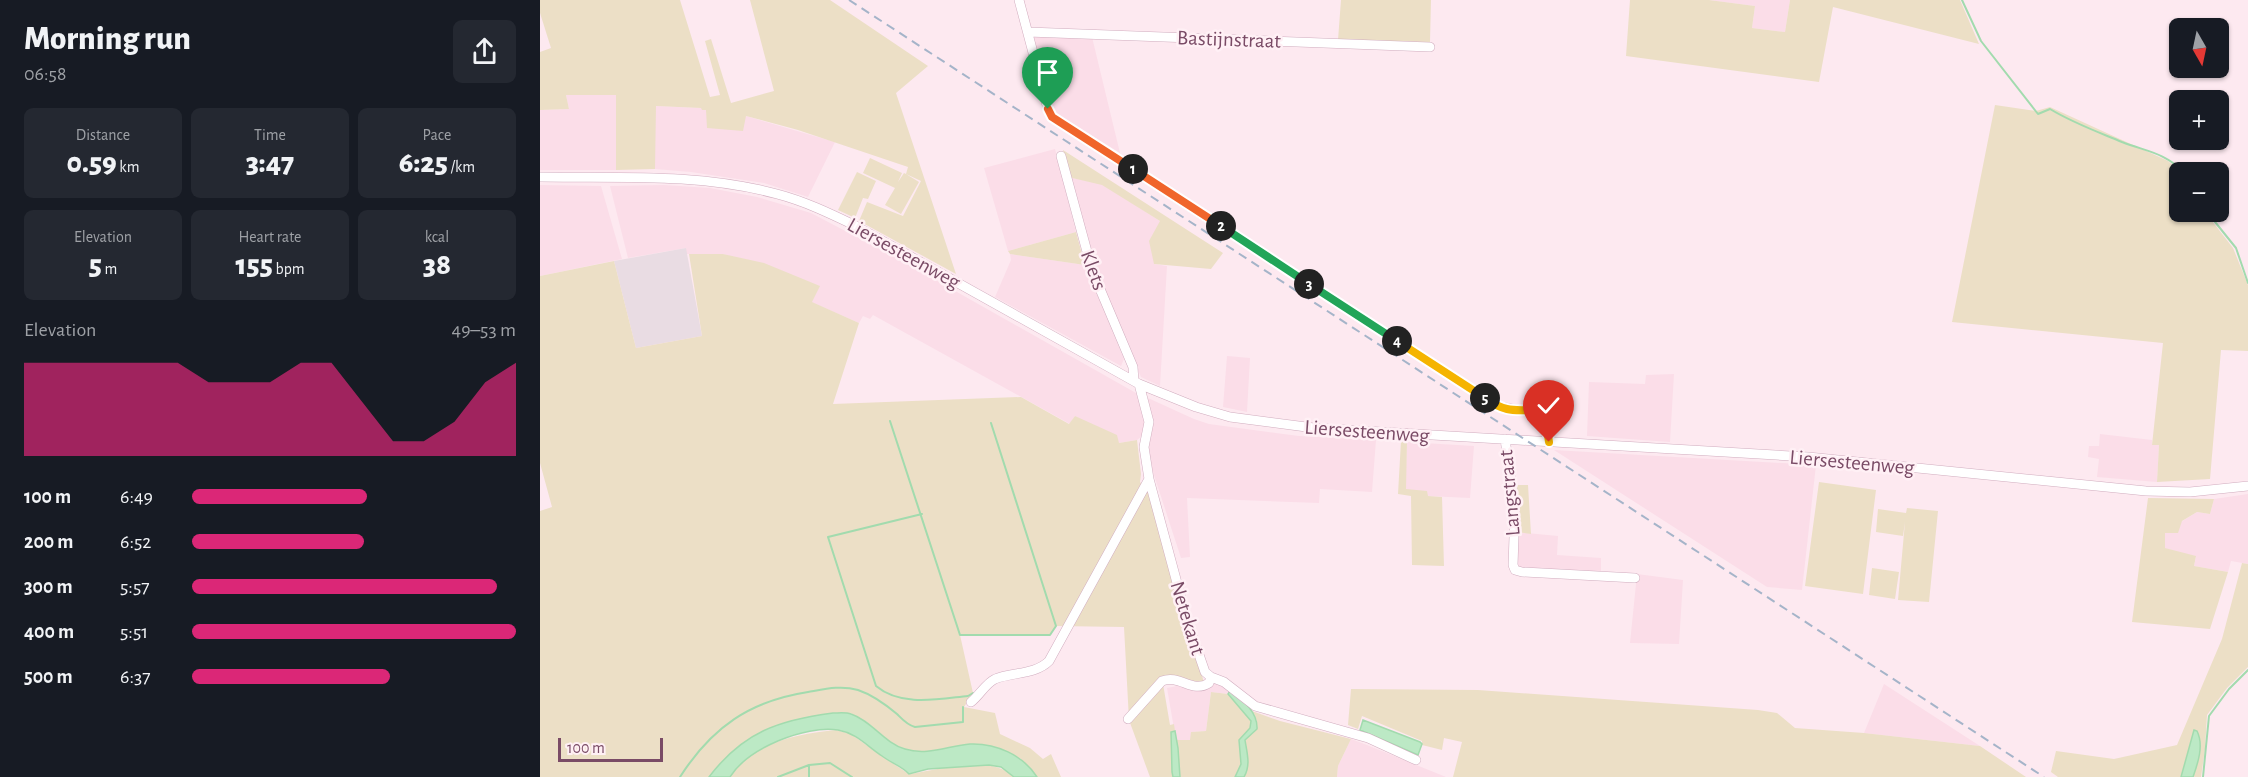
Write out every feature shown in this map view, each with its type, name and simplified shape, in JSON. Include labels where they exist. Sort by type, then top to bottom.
[{"type":"street","points":[[1019,0],[1052,117],[1497,406],[1522,411],[1538,411],[1545,416],[1549,442]]},
{"type":"street","name":"Bastijnstraat","points":[[1028,32],[1430,47]]},
{"type":"street","name":"Klets","points":[[1062,156],[1092,270],[1136,382]]},
{"type":"street","name":"Liersesteenweg","points":[[540,177],[708,180],[778,194],[813,205],[854,225],[1136,382],[1196,407],[1250,421],[1293,426],[1808,457],[2146,491],[2190,492],[2248,486]]},
{"type":"street","name":"Netekant","points":[[1136,382],[1149,422],[1144,447],[1149,479],[1187,620],[1205,672],[1224,682],[1255,706],[1368,738],[1416,760]]},
{"type":"street","name":"Langstraat","points":[[1504,439],[1515,509],[1513,564],[1515,570],[1635,578]]},
{"type":"street","points":[[971,702],[995,680],[1045,665],[1054,653],[1149,479]]},
{"type":"street","points":[[1128,719],[1162,681],[1170,678],[1180,680],[1189,686],[1204,686],[1209,683],[1211,677]]},
{"type":"shaded area","points":[[540,0],[680,0],[710,97],[720,95],[705,41],[711,39],[731,103],[774,91],[750,0],[830,0],[928,66],[896,93],[956,274],[859,221],[867,202],[903,216],[921,181],[906,174],[908,167],[798,130],[746,116],[743,131],[707,128],[706,110],[656,106],[655,169],[616,170],[616,95],[566,95],[569,109],[540,110],[540,52],[551,48],[540,13]]},
{"type":"shaded area","points":[[1015,0],[1024,0],[1034,36],[1092,37],[1120,153],[1041,104]]},
{"type":"shaded area","points":[[1341,0],[1431,0],[1430,42],[1338,40]]},
{"type":"shaded area","points":[[1630,0],[1709,0],[1755,6],[1752,28],[1785,32],[1790,0],[1960,0],[1979,44],[1833,7],[1819,82],[1626,56]]},
{"type":"shaded area","points":[[1709,0],[1790,0],[1785,32],[1752,28],[1755,6]]},
{"type":"shaded area","points":[[566,95],[617,95],[616,170],[540,170],[540,110],[569,109]]},
{"type":"shaded area","points":[[1995,105],[2036,111],[2050,107],[2168,161],[2169,222],[2213,222],[2233,248],[2248,285],[2248,351],[2221,350],[2210,479],[2157,482],[2159,445],[2152,445],[2163,343],[1952,322]]},
{"type":"shaded area","points":[[655,106],[707,110],[707,128],[746,116],[835,142],[808,197],[764,183],[655,169]]},
{"type":"shaded area","points":[[1055,149],[1076,232],[1008,251],[984,168]]},
{"type":"shaded area","points":[[1063,150],[1223,253],[1211,269],[1154,264],[1149,241],[1160,221],[1102,185],[1068,177]]},
{"type":"shaded area","points":[[870,158],[902,173],[898,182],[904,173],[919,182],[901,214],[885,205],[895,188],[863,173]]},
{"type":"shaded area","points":[[857,172],[876,181],[868,199],[863,198],[855,218],[838,210]]},
{"type":"shaded area","points":[[1068,177],[1102,184],[1160,221],[1154,264],[1167,266],[1160,386],[1141,377],[1091,257]]},
{"type":"shaded area","points":[[540,185],[601,186],[622,259],[540,276]]},
{"type":"shaded area","points":[[664,185],[710,188],[757,197],[811,213],[895,257],[1136,393],[1146,425],[1142,436],[1137,440],[1119,443],[1075,416],[1070,424],[873,315],[870,319],[863,316],[859,323],[811,302],[819,286],[723,254],[686,254],[686,248],[628,258],[610,186]]},
{"type":"shaded area","points":[[1076,232],[1085,265],[1010,254],[1008,251]]},
{"type":"shaded area","points":[[686,248],[702,336],[636,348],[614,261]]},
{"type":"shaded area","points":[[689,254],[723,254],[764,263],[820,286],[812,302],[859,323],[833,404],[1021,397],[1069,424],[1075,416],[1117,435],[1119,443],[1137,440],[1140,482],[1150,496],[1204,682],[1163,684],[1170,725],[1174,724],[1175,731],[1171,732],[1173,777],[1150,777],[1129,720],[1124,627],[1056,626],[1050,635],[960,635],[973,693],[964,707],[995,713],[1000,734],[1030,748],[1043,759],[1051,754],[1061,777],[1037,777],[1020,758],[941,750],[923,752],[907,750],[893,744],[867,722],[850,713],[833,713],[716,768],[709,777],[540,777],[540,511],[552,507],[540,463],[540,276],[614,261],[636,348],[702,336]]},
{"type":"shaded area","points":[[1010,254],[1085,265],[1124,359],[1121,366],[995,297],[1011,260]]},
{"type":"shaded area","points":[[1227,356],[1250,358],[1247,412],[1223,407]]},
{"type":"shaded area","points":[[1674,374],[1670,442],[1587,436],[1589,382],[1645,384],[1646,375]]},
{"type":"shaded area","points":[[1148,398],[1209,424],[1299,436],[1376,440],[1372,492],[1320,489],[1319,503],[1187,498],[1190,557],[1181,558],[1153,472],[1146,442]]},
{"type":"shaded area","points":[[2100,434],[2152,440],[2152,445],[2159,445],[2157,482],[2097,477],[2099,459],[2088,457],[2089,446],[2099,446]]},
{"type":"shaded area","points":[[1401,441],[1407,442],[1406,489],[1427,491],[1428,496],[1442,497],[1444,566],[1412,565],[1411,496],[1398,494]]},
{"type":"shaded area","points":[[1407,442],[1474,446],[1470,498],[1427,496],[1405,489]]},
{"type":"shaded area","points":[[1554,450],[1816,465],[1802,590],[1767,587]]},
{"type":"shaded area","points":[[1819,482],[1876,490],[1863,594],[1805,586]]},
{"type":"shaded area","points":[[1517,485],[1528,485],[1531,534],[1517,532]]},
{"type":"shaded area","points":[[2248,494],[2248,564],[2231,561],[2228,572],[2194,566],[2196,557],[2164,548],[2165,532],[2197,512],[2210,514],[2214,499]]},
{"type":"shaded area","points":[[2148,498],[2214,499],[2210,514],[2197,512],[2182,521],[2178,533],[2165,533],[2165,548],[2196,556],[2194,566],[2228,572],[2210,629],[2132,622]]},
{"type":"shaded area","points":[[1907,508],[1938,511],[1929,602],[1898,600],[1905,522],[1903,536],[1876,532],[1878,509],[1906,513]]},
{"type":"shaded area","points":[[1517,532],[1558,536],[1557,555],[1601,558],[1601,572],[1518,569],[1516,563]]},
{"type":"shaded area","points":[[2242,563],[2248,564],[2248,667],[2227,688],[2207,715],[2201,777],[2058,777],[2051,772],[2056,751],[2114,759],[2177,745],[2222,639]]},
{"type":"shaded area","points":[[1872,568],[1899,572],[1895,599],[1869,595]]},
{"type":"shaded area","points":[[1637,574],[1683,580],[1679,644],[1630,643]]},
{"type":"shaded area","points":[[1211,671],[1231,691],[1228,694],[1211,692],[1206,731],[1191,732],[1191,740],[1176,740],[1167,688],[1204,681]]},
{"type":"shaded area","points":[[1884,684],[1980,746],[1864,733]]},
{"type":"shaded area","points":[[1351,689],[1478,690],[1758,710],[1777,713],[1795,728],[1980,746],[2026,777],[1453,777],[1462,742],[1444,738],[1442,750],[1422,745],[1422,741],[1362,716],[1358,729],[1348,725]]},
{"type":"shaded area","points":[[1230,691],[1249,707],[1257,723],[1257,729],[1245,740],[1248,763],[1244,777],[1235,777],[1241,764],[1239,740],[1250,728],[1251,721],[1228,694]]},
{"type":"shaded area","points":[[1211,692],[1228,694],[1251,721],[1250,728],[1239,740],[1241,764],[1235,777],[1180,777],[1176,740],[1190,740],[1191,732],[1206,731]]},
{"type":"shaded area","points":[[1252,711],[1280,721],[1351,739],[1338,766],[1337,777],[1244,777],[1247,763],[1246,738],[1254,733],[1257,726]]},
{"type":"shaded area","points":[[833,713],[847,713],[858,717],[891,742],[913,751],[929,751],[970,744],[999,748],[1024,762],[1037,777],[1014,777],[1001,767],[989,765],[928,769],[909,774],[850,734],[825,729],[794,735],[763,748],[738,766],[730,777],[709,777],[735,749],[764,731],[779,724]]},
{"type":"shaded area","points":[[1363,720],[1420,742],[1422,744],[1418,755],[1360,730]]},
{"type":"shaded area","points":[[836,730],[851,734],[909,774],[978,764],[1004,770],[1014,777],[730,777],[750,755],[763,748],[792,737]]},
{"type":"shaded area","points":[[2194,730],[2197,731],[2200,742],[2197,766],[2193,777],[2181,777]]},
{"type":"shaded area","points":[[1175,731],[1180,777],[1173,777],[1172,772],[1171,732]]},
{"type":"shaded area","points":[[1351,739],[1446,777],[1337,777],[1338,766]]},
{"type":"waterway","points":[[1962,0],[1981,41],[2038,114],[2050,109],[2095,131],[2155,153],[2172,162]]},
{"type":"waterway","points":[[2215,222],[2236,248],[2248,283]]},
{"type":"waterway","points":[[890,421],[960,635],[1050,635],[1056,626],[991,423]]},
{"type":"waterway","points":[[922,514],[828,537],[876,686],[897,697],[920,700],[968,696],[973,693]]},
{"type":"waterway","points":[[2203,777],[2209,716],[2229,689],[2248,670]]},
{"type":"waterway","points":[[680,777],[705,744],[734,719],[768,702],[787,696],[833,688],[858,690],[879,700],[915,727],[963,722],[963,707]]},
{"type":"waterway","points":[[809,765],[830,763],[852,777]]},
{"type":"waterway","points":[[778,777],[809,765],[809,777]]},
{"type":"railway","points":[[849,0],[2044,777]]},
{"type":"route","points":[[1048,109],[1052,117],[1497,406],[1522,411],[1538,411],[1545,416],[1549,442]]}]
